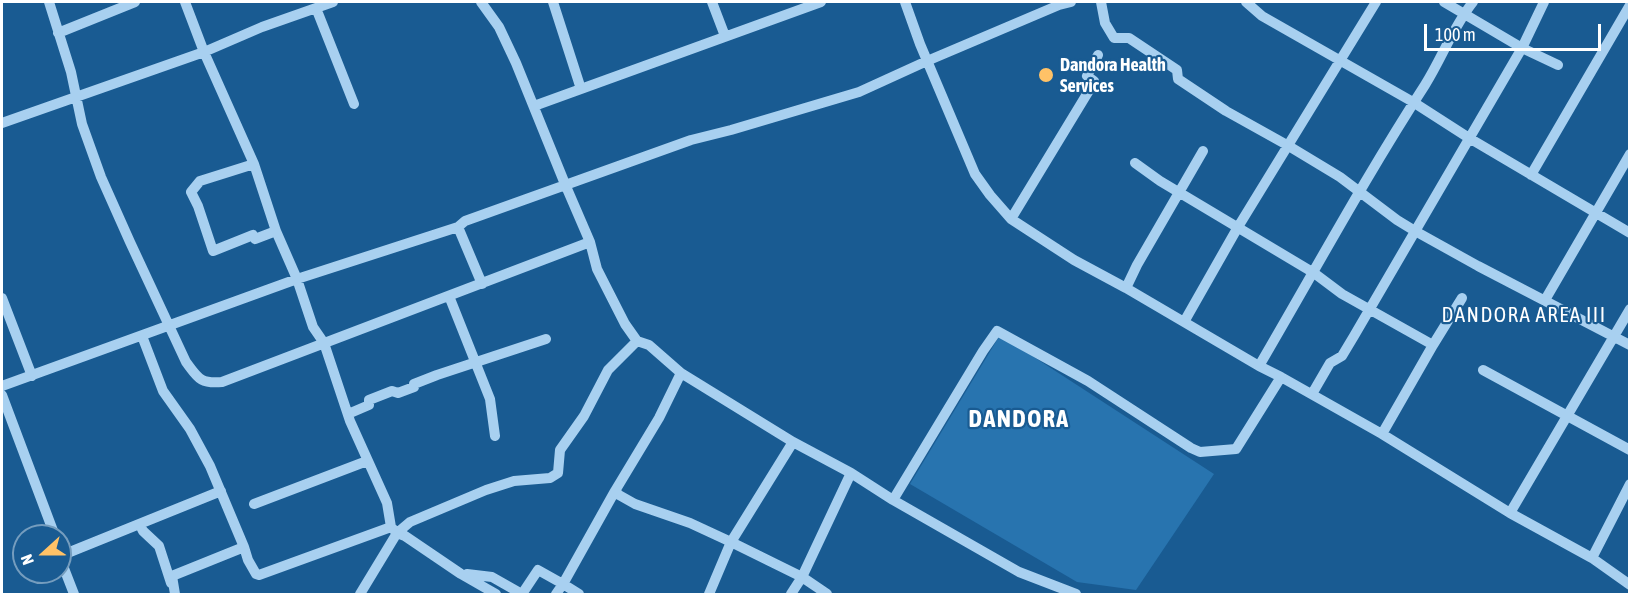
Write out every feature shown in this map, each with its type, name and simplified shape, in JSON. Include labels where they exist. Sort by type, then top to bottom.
[{"type":"street","points":[[49,2],[71,72],[82,124],[101,177],[186,362],[198,378],[208,383],[222,382],[590,242]]},
{"type":"street","points":[[58,33],[135,2]]},
{"type":"street","points":[[185,2],[204,52],[254,164],[276,231],[297,279],[313,327],[324,343],[348,414],[387,503],[394,530],[360,594]]},
{"type":"street","points":[[2,123],[204,52],[262,27],[333,2]]},
{"type":"street","points":[[481,2],[499,27],[516,63],[590,242],[597,269],[625,324],[637,341],[649,345],[681,373],[893,500],[1020,572],[1076,594]]},
{"type":"street","points":[[553,2],[581,89]]},
{"type":"street","points":[[712,2],[725,36]]},
{"type":"street","points":[[534,106],[821,2]]},
{"type":"street","points":[[905,2],[927,61],[975,174],[1011,219],[1074,260],[1382,434],[1510,513],[1592,558],[1629,585]]},
{"type":"street","points":[[2,386],[297,279],[458,227],[465,221],[691,140],[859,92],[927,61],[1071,2]]},
{"type":"street","points":[[1101,2],[1105,23],[1114,38],[1129,38],[1177,70],[1178,79],[1226,111],[1341,177],[1415,231],[1629,345]]},
{"type":"street","points":[[1246,2],[1262,16],[1413,102],[1629,233]]},
{"type":"street","points":[[1184,322],[1238,226],[1376,2]]},
{"type":"street","points":[[1444,2],[1522,48],[1558,65]]},
{"type":"street","points":[[1259,366],[1464,13],[1473,2]]},
{"type":"street","points":[[1312,394],[1330,363],[1342,356],[1369,311],[1522,48],[1544,2]]},
{"type":"street","points":[[1531,175],[1629,5]]},
{"type":"street","points":[[316,8],[354,104]]},
{"type":"street","points":[[1011,219],[1093,84],[1094,81],[1087,76],[1098,55]]},
{"type":"street","points":[[1125,288],[1203,151]]},
{"type":"street","points":[[1545,300],[1629,154]]},
{"type":"street","points":[[1135,163],[1160,181],[1314,273],[1369,311],[1433,345]]},
{"type":"street","points":[[254,164],[200,181],[191,192],[213,251],[253,235],[255,239],[276,231]]},
{"type":"street","points":[[458,227],[482,284]]},
{"type":"street","points":[[449,296],[490,399],[495,436]]},
{"type":"street","points":[[2,298],[32,376]]},
{"type":"street","points":[[1382,434],[1462,298]]},
{"type":"street","points":[[1510,513],[1629,309]]},
{"type":"street","points":[[893,500],[997,331],[1088,381],[1200,452],[1236,449],[1281,376]]},
{"type":"street","points":[[142,336],[164,391],[190,429],[220,491],[253,570],[258,575],[394,530],[486,490],[514,481],[550,478],[558,473],[560,450],[584,416],[608,370],[637,341]]},
{"type":"street","points":[[348,414],[369,405],[369,400],[392,391],[398,393],[437,375],[546,339]]},
{"type":"street","points":[[1483,370],[1629,450]]},
{"type":"street","points":[[556,594],[659,418],[681,373]]},
{"type":"street","points":[[2,395],[50,524]]},
{"type":"street","points":[[709,594],[731,542],[793,442]]},
{"type":"street","points":[[254,504],[368,461]]},
{"type":"street","points":[[791,594],[802,577],[851,473]]},
{"type":"street","points":[[1592,558],[1629,484]]},
{"type":"street","points":[[72,552],[220,491]]},
{"type":"street","points":[[615,491],[635,504],[690,523],[731,542],[802,577],[827,594]]},
{"type":"street","points":[[140,525],[143,531],[159,546],[172,592]]},
{"type":"street","points":[[394,530],[496,594]]},
{"type":"street","points":[[172,592],[172,576],[244,547]]},
{"type":"street","points":[[461,574],[492,577],[522,594],[538,570],[579,594]]},
{"type":"shaded area","points":[[1000,335],[1214,474],[1136,590],[1077,582],[910,484]]},
{"type":"place","name":"Dandora Health Services","points":[[1046,75]]},
{"type":"district","name":"DANDORA AREA III","points":[[1524,315]]},
{"type":"district","name":"DANDORA","points":[[1019,419]]}]
